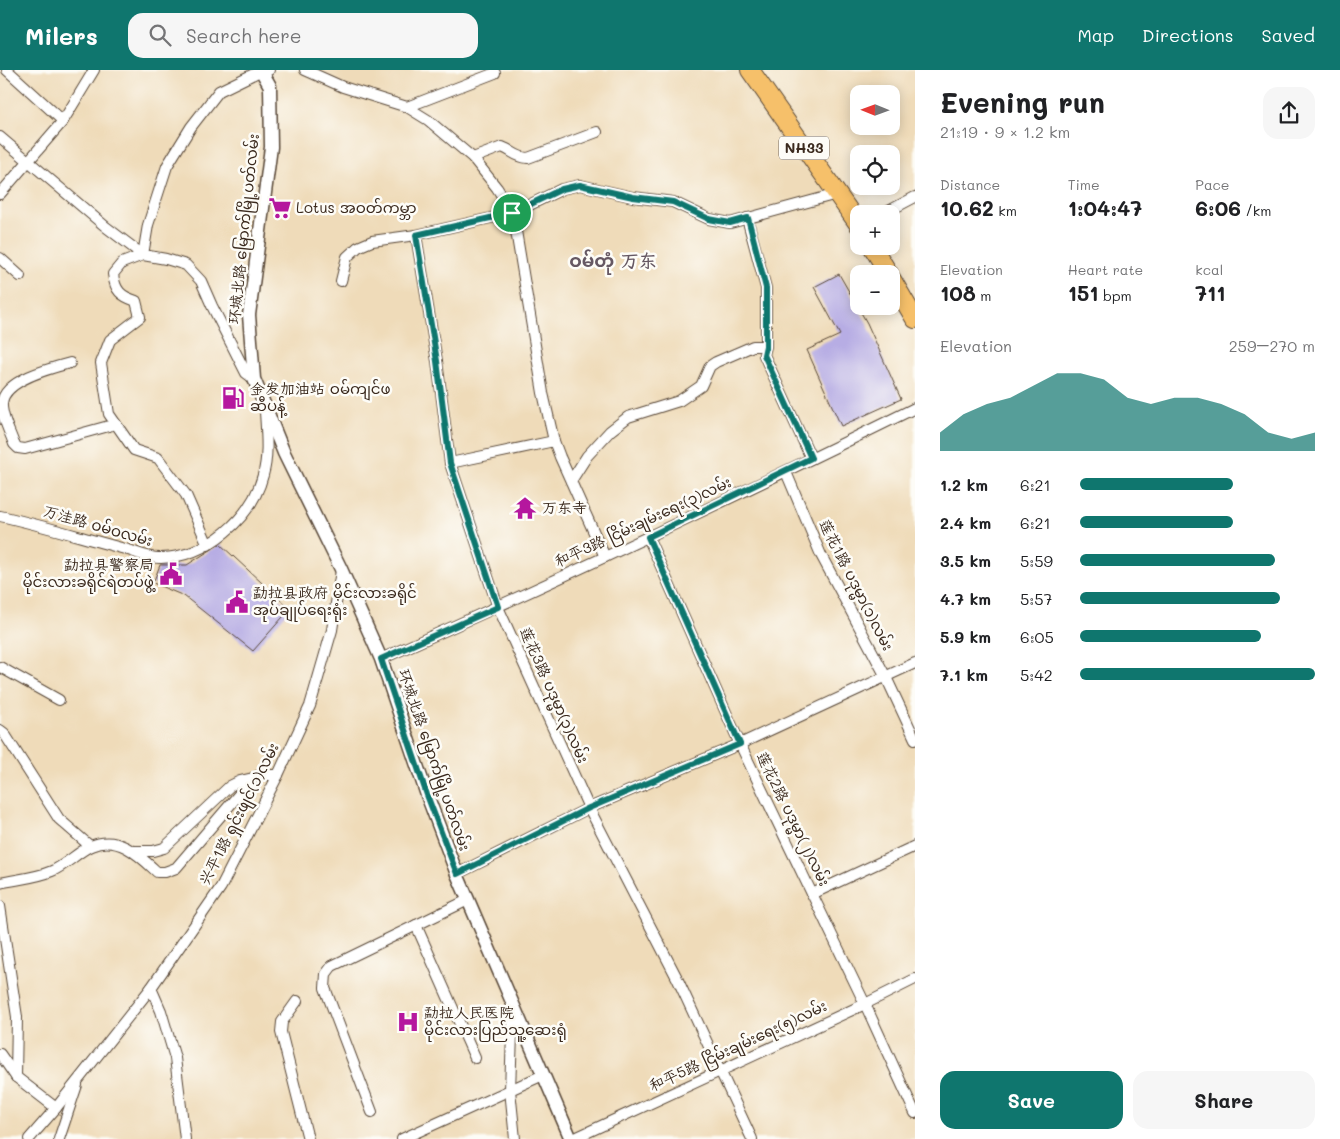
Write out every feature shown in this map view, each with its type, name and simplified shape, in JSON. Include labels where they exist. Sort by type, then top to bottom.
[{"type":"highway","name":"NH33","points":[[750,70],[850,212]]},
{"type":"highway","points":[[900,293],[915,319]]},
{"type":"street","points":[[0,79],[8,70],[63,122]]},
{"type":"street","points":[[0,194],[63,122],[94,70]]},
{"type":"street","points":[[143,255],[148,225],[167,166],[191,127],[220,91],[262,70],[269,70]]},
{"type":"street","name":"环城北路 မြောက်မြို့ပတ်လမ်း","points":[[262,70],[270,86],[271,147],[249,314],[254,379],[284,453],[341,569],[381,659],[427,795],[457,874],[572,1139]]},
{"type":"street","points":[[306,70],[343,87],[407,107],[428,120],[473,158],[497,188],[512,213],[543,393],[554,441],[605,557]]},
{"type":"street","points":[[407,107],[496,74]]},
{"type":"street","points":[[473,158],[502,147],[520,158],[528,158],[597,132]]},
{"type":"street","points":[[0,137],[106,227],[143,255],[186,265],[201,282],[246,373],[254,379]]},
{"type":"street","points":[[341,281],[347,257],[358,247],[372,241],[416,235],[512,213],[562,189],[580,185],[633,197],[673,202],[709,219],[730,223],[837,194]]},
{"type":"street","points":[[900,205],[915,197]]},
{"type":"street","points":[[748,218],[766,288],[766,346],[764,355],[811,458]]},
{"type":"street","name":"莲花3路 ပဒုမ္မာ(၃)လမ်း","points":[[416,235],[437,361],[450,463],[498,607],[589,808],[676,978],[752,1139]]},
{"type":"street","points":[[143,255],[122,263],[113,274],[114,286],[124,297],[136,301],[140,317],[110,340],[100,363],[109,414],[134,450],[158,458],[186,495],[208,545]]},
{"type":"street","points":[[0,258],[20,276]]},
{"type":"street","points":[[571,481],[588,456],[610,431],[628,417],[679,402],[701,386],[710,366],[716,362],[753,346],[766,346]]},
{"type":"street","points":[[70,363],[36,373],[6,390],[2,401],[3,410],[14,444],[18,448],[25,449],[116,424]]},
{"type":"street","name":"万洼路 ဝမ်ဝလမ်း","points":[[0,516],[44,526],[159,559],[174,557],[208,545],[238,520],[260,486],[264,473],[266,454],[266,407]]},
{"type":"street","name":"和平3路 ငြိမ်းချမ်းရေး(၃)လမ်း","points":[[381,659],[648,537],[786,472],[915,408]]},
{"type":"street","points":[[450,463],[554,441]]},
{"type":"street","name":"莲花1路 ပဒုမ္မာ(၁)လမ်း","points":[[786,472],[821,555],[886,677],[915,739]]},
{"type":"street","name":"莲花2路 ပဒုမ္မာ(၂)လမ်း","points":[[648,537],[740,744],[865,1004],[915,1113]]},
{"type":"street","name":"兴平1路 ရှင်းဖျင်(၁)လမ်း","points":[[29,1139],[56,1108],[151,988],[221,887],[278,775],[310,706],[332,630],[341,569]]},
{"type":"street","points":[[457,874],[589,808],[740,744],[915,663]]},
{"type":"street","points":[[0,667],[59,700]]},
{"type":"street","points":[[0,730],[4,733],[59,820],[90,846]]},
{"type":"street","points":[[134,851],[153,851],[164,848],[230,786],[260,775],[278,775]]},
{"type":"street","points":[[0,872],[2,882],[35,877],[52,871],[90,846],[110,841],[134,851],[157,872],[165,872],[176,868],[253,778]]},
{"type":"street","points":[[812,894],[915,846]]},
{"type":"street","points":[[372,1112],[325,988],[326,974],[332,966],[468,900]]},
{"type":"street","points":[[0,906],[16,1017],[16,1076]]},
{"type":"street","points":[[416,925],[475,1058]]},
{"type":"street","name":"和平5路 ငြိမ်းချမ်းရေး(၅)လမ်း","points":[[572,1139],[865,1004],[915,978]]},
{"type":"street","points":[[151,988],[161,1011],[174,1058],[185,1139]]},
{"type":"street","points":[[297,1002],[282,1022],[281,1032],[308,1139]]},
{"type":"street","points":[[513,1004],[510,1090],[514,1139]]},
{"type":"street","points":[[0,1054],[16,1076],[56,1108]]},
{"type":"street","points":[[402,1139],[543,1075]]},
{"type":"street","points":[[60,1139],[80,1078]]},
{"type":"building","points":[[839,274],[850,293],[850,315],[862,315],[901,399],[841,426],[807,350],[840,335],[814,287]]},
{"type":"building","name":"勐拉县政府 မိုင်းလားခရိုင် အုပ်ချုပ်ရေးရုံး","points":[[220,544],[290,609],[253,651],[184,596],[153,583],[160,565],[187,565]]},
{"type":"place","name":"Lotus အဝတ်ကမ္ဘာ","points":[[280,208]]},
{"type":"place","name":"金发加油站 ဝမ်ကျင်ဖ ဆီပန့်","points":[[233,398]]},
{"type":"place","name":"万东寺","points":[[525,508]]},
{"type":"place","name":"勐拉县警察局 မိုင်းလားခရိုင်ရဲတပ်ဖွဲ့","points":[[171,574]]},
{"type":"place","name":"勐拉县政府 မိုင်းလားခရိုင် အုပ်ချုပ်ရေးရုံး","points":[[237,602]]},
{"type":"place","name":"勐拉人民医院 မိုင်းလားပြည်သူ့ဆေးရုံ","points":[[408,1022]]},
{"type":"district","name":"ဝမ်တုံ 万东","points":[[613,261]]},
{"type":"route","points":[[580,185],[633,197],[673,202],[709,219],[730,223],[748,218],[766,288],[766,346],[764,355],[811,458],[786,472],[648,537],[740,744],[589,808],[457,874],[427,795],[381,659],[498,607],[450,463],[437,361],[416,235],[512,213],[562,189],[580,185]]}]
